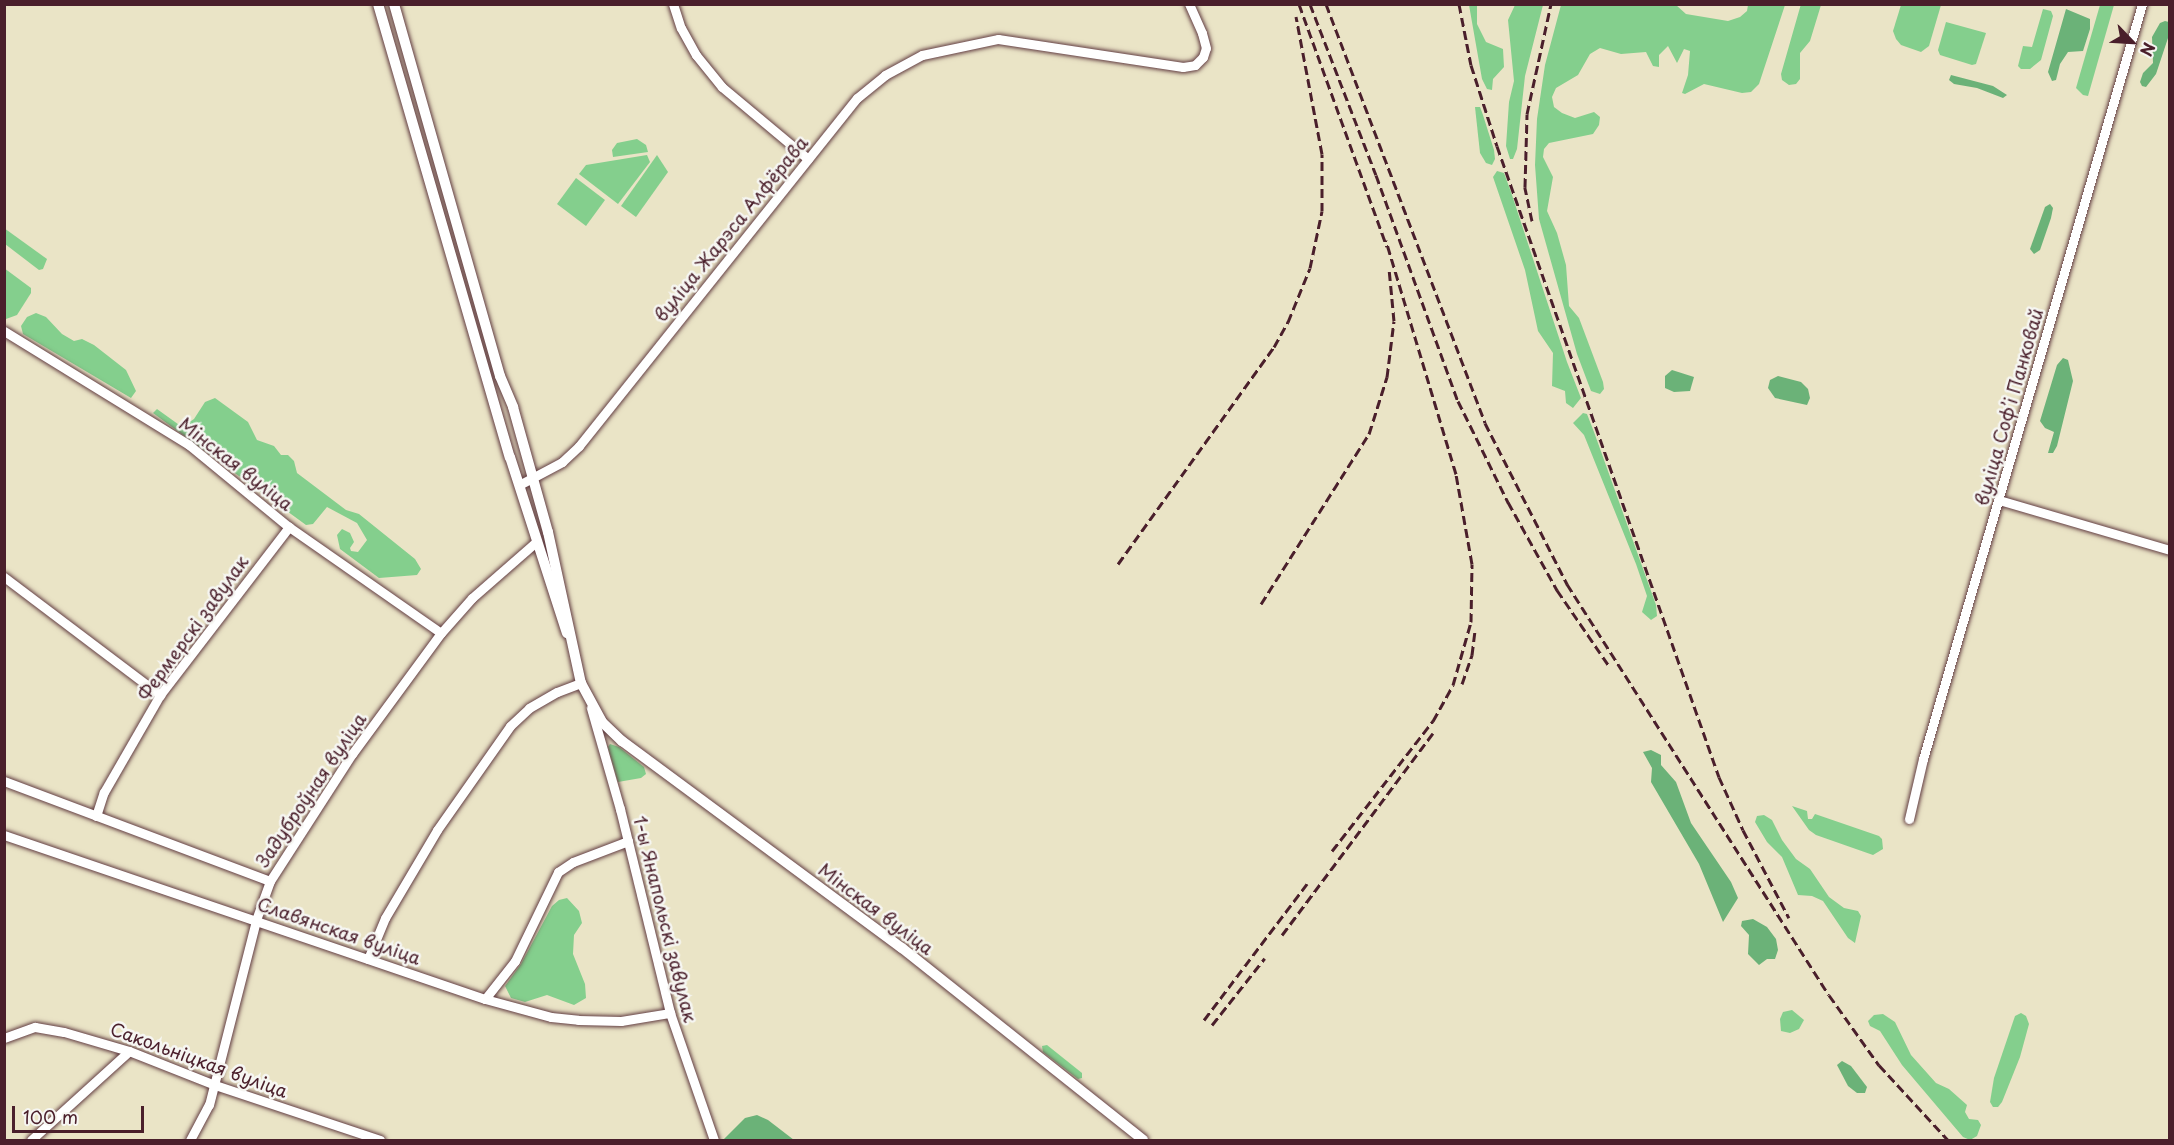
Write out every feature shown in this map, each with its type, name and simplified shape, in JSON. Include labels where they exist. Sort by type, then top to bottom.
[{"type":"main road","points":[[378,4],[519,485],[553,595],[575,656]]},
{"type":"main road","points":[[394,4],[493,354],[513,407],[548,532],[570,619],[575,656]]},
{"type":"main road","points":[[537,541],[548,532]]},
{"type":"main road","name":"Мінская вуліца","points":[[575,656],[581,683],[590,703],[602,722],[622,741],[902,948],[1143,1140]]},
{"type":"street","points":[[673,4],[681,28],[696,55],[722,87],[808,159]]},
{"type":"street","name":"вуліца Жарэса Алфёрава","points":[[519,485],[562,462],[579,446],[857,98],[885,75],[922,55],[998,39],[1189,66],[1196,65],[1203,57],[1206,48],[1203,33],[1189,4]]},
{"type":"street","name":"вуліца Софʼі Панковай","points":[[1909,819],[1923,759],[2142,4]]},
{"type":"street","name":"Мінская вуліца","points":[[4,331],[189,445],[289,526],[441,633]]},
{"type":"street","points":[[1999,500],[2169,550]]},
{"type":"street","name":"Фермерскі завулак","points":[[96,816],[104,792],[160,695],[289,526]]},
{"type":"street","name":"Задуброўная вуліца","points":[[190,1140],[209,1105],[256,920],[270,881],[352,754],[441,633],[472,598],[537,541]]},
{"type":"street","points":[[4,577],[160,695]]},
{"type":"street","points":[[368,959],[385,918],[437,830],[510,726],[529,708],[557,692],[581,683]]},
{"type":"street","name":"1-ы Янапольскі завулак","points":[[590,703],[628,841],[670,1013],[710,1140]]},
{"type":"street","name":"Славянская вуліца","points":[[4,781],[270,881]]},
{"type":"street","name":"Славянская вуліца","points":[[4,835],[485,999],[551,1017],[621,1021],[670,1013]]},
{"type":"street","points":[[485,999],[515,961],[558,872],[573,862],[628,841]]},
{"type":"street","name":"Сакольніцкая вуліца","points":[[4,1038],[35,1027],[64,1032],[129,1051],[215,1085],[380,1140]]},
{"type":"street","points":[[31,1140],[129,1051]]},
{"type":"green space","points":[[1801,4],[1821,5],[1810,41],[1800,53],[1800,79],[1796,84],[1789,85],[1782,80],[1781,74]]},
{"type":"green space","points":[[1469,5],[1477,5],[1477,24],[1486,42],[1503,49],[1504,67],[1493,79],[1492,90],[1487,89],[1482,79]]},
{"type":"green space","points":[[1515,5],[1543,5],[1525,76],[1517,149],[1513,159],[1510,159],[1506,146],[1509,102],[1514,81],[1508,20]]},
{"type":"green space","points":[[1561,5],[1676,5],[1686,14],[1728,21],[1740,17],[1747,11],[1748,5],[1785,5],[1759,84],[1751,92],[1742,93],[1704,84],[1685,94],[1682,93],[1688,75],[1690,51],[1684,49],[1677,63],[1668,46],[1659,55],[1659,67],[1653,66],[1646,52],[1621,54],[1600,48],[1590,54],[1578,75],[1556,88],[1552,97],[1554,107],[1562,113],[1575,118],[1594,112],[1600,117],[1599,125],[1593,134],[1549,143],[1544,149],[1543,157],[1553,177],[1547,211],[1557,233],[1566,265],[1569,306],[1579,318],[1603,382],[1604,389],[1600,394],[1591,391],[1577,354],[1539,219],[1535,165],[1537,119],[1545,65]]},
{"type":"green space","points":[[1901,5],[1941,5],[1929,46],[1921,52],[1901,45],[1896,39],[1893,31]]},
{"type":"green space","points":[[2100,5],[2114,5],[2088,96],[2083,95],[2076,88]]},
{"type":"green space","points":[[2043,9],[2051,11],[2053,16],[2041,60],[2030,69],[2021,69],[2018,66],[2023,46],[2032,47]]},
{"type":"green space","points":[[2066,9],[2090,19],[2090,29],[2083,51],[2068,52],[2060,64],[2056,80],[2052,81],[2048,72]]},
{"type":"green space","points":[[1946,22],[1986,33],[1976,64],[1972,65],[1940,55],[1938,50]]},
{"type":"green space","points":[[2169,22],[2169,35],[2156,74],[2146,87],[2142,86],[2140,82],[2143,73],[2153,63],[2152,37],[2160,23]]},
{"type":"green space","points":[[1951,75],[1993,86],[2007,95],[2003,98],[1977,88],[1954,84],[1949,80]]},
{"type":"green space","points":[[1475,107],[1480,107],[1494,150],[1495,159],[1492,165],[1486,163],[1480,153]]},
{"type":"green space","points":[[637,139],[646,145],[648,152],[613,157],[612,150],[617,143]]},
{"type":"green space","points":[[647,155],[650,162],[618,204],[579,174],[586,165]]},
{"type":"green space","points":[[657,155],[668,172],[636,217],[621,206]]},
{"type":"green space","points":[[1497,171],[1504,173],[1581,398],[1573,408],[1566,403],[1565,391],[1552,386],[1553,353],[1538,331],[1525,270],[1493,177]]},
{"type":"green space","points":[[576,178],[605,200],[586,226],[557,204]]},
{"type":"green space","points":[[2050,204],[2053,208],[2051,218],[2040,250],[2034,254],[2030,249],[2045,207]]},
{"type":"green space","points":[[4,228],[47,259],[43,269],[39,270],[5,244]]},
{"type":"green space","points":[[4,268],[31,288],[31,293],[17,315],[6,319]]},
{"type":"green space","points":[[36,313],[46,317],[62,334],[74,341],[82,339],[94,345],[126,370],[136,391],[131,398],[23,334],[21,326],[27,317]]},
{"type":"green space","points":[[2063,358],[2068,360],[2073,381],[2057,446],[2053,453],[2048,453],[2054,432],[2045,428],[2040,421],[2057,365]]},
{"type":"green space","points":[[1672,370],[1694,377],[1690,391],[1674,392],[1665,388],[1665,376]]},
{"type":"green space","points":[[1778,376],[1801,382],[1808,389],[1810,398],[1807,405],[1775,398],[1768,388],[1770,380]]},
{"type":"green space","points":[[215,398],[248,422],[257,440],[274,446],[281,455],[288,455],[294,461],[297,473],[346,510],[359,514],[415,559],[421,569],[417,575],[379,578],[340,549],[337,535],[342,529],[350,533],[354,542],[350,548],[351,551],[358,552],[367,540],[357,523],[327,507],[313,524],[306,525],[153,413],[157,409],[182,427],[194,419],[205,402]]},
{"type":"green space","points":[[1583,413],[1587,414],[1594,432],[1656,605],[1657,616],[1651,620],[1642,612],[1647,596],[1636,564],[1584,435],[1573,423]]},
{"type":"green space","points":[[610,744],[619,747],[644,767],[646,774],[641,778],[618,782],[608,747]]},
{"type":"green space","points":[[1651,750],[1661,755],[1661,765],[1676,782],[1691,823],[1731,882],[1738,898],[1723,922],[1699,864],[1651,782],[1652,768],[1643,752]]},
{"type":"green space","points":[[1792,806],[1807,811],[1808,819],[1812,819],[1815,814],[1879,836],[1882,839],[1883,849],[1873,855],[1816,835],[1809,830]]},
{"type":"green space","points":[[1764,815],[1772,820],[1782,840],[1796,859],[1810,869],[1829,897],[1844,908],[1858,911],[1861,916],[1855,943],[1848,938],[1823,901],[1812,896],[1798,895],[1782,857],[1767,842],[1755,822],[1757,816]]},
{"type":"green space","points":[[567,898],[579,911],[582,923],[574,935],[573,954],[585,984],[586,998],[574,1005],[547,995],[525,1002],[511,998],[505,986],[521,964],[552,906],[559,900]]},
{"type":"green space","points":[[1753,919],[1767,927],[1776,939],[1778,950],[1775,959],[1767,959],[1759,965],[1748,954],[1749,935],[1741,926],[1742,921]]},
{"type":"green space","points":[[1792,1010],[1804,1020],[1799,1029],[1790,1033],[1781,1031],[1780,1019],[1783,1012]]},
{"type":"green space","points":[[2021,1013],[2026,1016],[2029,1024],[2020,1057],[2002,1102],[1998,1107],[1993,1107],[1990,1102],[1994,1078],[2015,1016]]},
{"type":"green space","points":[[1883,1014],[1895,1022],[1911,1055],[1936,1083],[1949,1089],[1967,1105],[1965,1112],[1969,1119],[1978,1120],[1981,1125],[1977,1136],[1970,1140],[1963,1137],[1902,1065],[1880,1031],[1870,1026],[1868,1021],[1874,1015]]},
{"type":"green space","points":[[1047,1045],[1082,1073],[1082,1078],[1078,1079],[1043,1052],[1042,1046]]},
{"type":"green space","points":[[1842,1061],[1851,1066],[1867,1087],[1865,1093],[1857,1093],[1848,1086],[1837,1065]]},
{"type":"green space","points":[[757,1115],[768,1120],[794,1140],[723,1140],[745,1118]]},
{"type":"railway","points":[[1299,4],[1387,247]]},
{"type":"railway","points":[[1310,4],[1376,175],[1458,401],[1508,502],[1557,590],[1609,666]]},
{"type":"railway","points":[[1326,4],[1485,423],[1567,584],[1829,995],[1879,1065],[1948,1140]]},
{"type":"railway","points":[[1459,4],[1471,65],[1497,146],[1719,777],[1743,830],[1789,918]]},
{"type":"railway","points":[[1532,221],[1525,187],[1527,114],[1551,4]]},
{"type":"railway","points":[[1118,564],[1274,347],[1288,322],[1310,268],[1322,211],[1322,154],[1296,16]]},
{"type":"railway","points":[[1332,851],[1433,721],[1453,685],[1471,622],[1472,564],[1456,474],[1386,240]]},
{"type":"railway","points":[[1261,604],[1369,434],[1387,377],[1394,321],[1389,268]]},
{"type":"railway","points":[[1462,684],[1472,655],[1475,632]]},
{"type":"railway","points":[[1282,935],[1433,733]]},
{"type":"railway","points":[[1204,1020],[1307,884]]},
{"type":"railway","points":[[1212,1025],[1265,958]]}]
